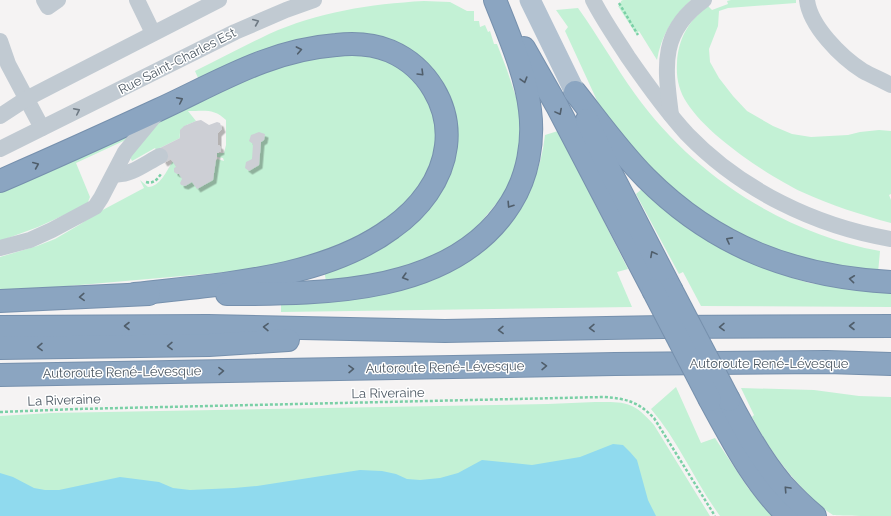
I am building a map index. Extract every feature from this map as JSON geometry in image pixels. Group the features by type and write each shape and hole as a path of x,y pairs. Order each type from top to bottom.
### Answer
{"highway":[{"path":"500,8 662,289 720,400 748,468 772,499 788,516"},
{"path":"0,301 135,294 244,294 349,289 380,284 415,274 444,263 470,248 492,229 516,195 522,180 529,152 531,122 528,94 500,8"},
{"path":"0,181 159,110 244,68 290,52 321,46 365,45 389,51 400,56 421,73 429,82 441,104 446,130 446,148 441,167 434,182 415,208 392,228 357,249 305,268 275,275 135,294"},
{"path":"575,92 624,154 646,178 671,201 713,231 751,251 798,269 845,279 891,282"},
{"path":"575,92 662,289"},
{"name":"Autoroute René-Lévesque","path":"0,327 208,326 445,331 670,327 891,326"},
{"name":"Autoroute René-Lévesque","path":"0,348 209,345 445,331"},
{"path":"827,362 891,373"},
{"name":"Autoroute René-Lévesque","path":"0,375 557,365 827,362 891,364"},
{"path":"720,400 749,436 782,484 815,516"}],"main road":[{"path":"533,7 575,92"}],"street":[{"path":"44,0 48,7 58,0"},
{"path":"137,0 153,33"},
{"path":"0,116 26,99 219,0"},
{"name":"Rue Saint-Charles Est","path":"0,149 234,32 314,0"},
{"path":"593,0 641,75 671,115 692,138 718,162 771,197 820,220 853,231 891,240"},
{"path":"671,115 666,80 666,66 670,45 682,19 704,0"},
{"path":"807,0 809,12 813,20 829,42 862,70 891,85"},
{"path":"0,41 8,64 42,128"},
{"path":"0,248 30,240 92,209 101,198 125,152 159,110"},
{"path":"114,174 122,175 128,173 160,156"}],"path":[{"path":"619,3 638,35"},
{"name":"La Riveraine","path":"0,412 604,397 629,400 641,406 654,418 715,516"}],"green space":[{"path":"691,0 673,20 669,27 661,43 657,60 639,31 636,34 618,6 621,5 621,1"},
{"path":"796,0 796,3 728,8 719,11 718,26 709,49 710,62 719,78 747,111 773,126 792,134 811,137 848,135 879,130 891,131 891,194 889,195 891,200 891,223 824,201 802,192 772,176 739,154 723,141 697,116 687,103 680,89 677,74 678,54 682,38 690,24 701,11 708,6 712,10 728,4 727,1"},
{"path":"424,1 450,2 467,11 474,11 474,21 479,21 480,27 485,25 488,32 490,31 494,44 497,44 518,103 521,129 518,154 511,181 505,193 471,234 434,256 389,272 326,281 324,270 443,181 427,67 291,42 260,52 199,80 195,71 269,34 306,20 345,10 384,4"},
{"path":"578,8 593,29 620,73 658,123 684,150 712,175 775,215 809,230 844,242 880,251 878,273 801,260 754,242 701,212 641,160 600,107 565,31 568,27 556,10"},
{"path":"364,53 392,62 415,80 428,99 436,123 437,137 431,165 415,193 403,207 375,228 340,245 312,256 251,270 0,292 0,257 55,239 97,213 144,188 140,180 148,187 156,184 163,177 173,161 193,159 216,161 217,159 224,161 223,158 217,157 217,153 224,153 226,145 226,120 222,116 213,112 188,111 196,121 182,128 180,138 156,150 155,148 132,161 130,157 159,119 292,60"},
{"path":"137,127 130,138 76,163 90,197 84,206 38,227 0,241 0,189"},
{"path":"558,131 628,269 617,272 632,307 281,312 281,300 463,263 486,247 509,224 533,183 542,152 545,135"},
{"path":"643,188 715,244 742,259 771,271 809,283 891,292 891,307 701,306 683,272 679,274 636,194"},
{"path":"676,387 701,443 715,438 748,488 772,516 720,516 702,489 670,434 651,409"},
{"path":"741,388 814,390 859,396 891,397 891,516 833,515 823,508 799,484 770,448 752,417 754,415"},
{"path":"595,402 628,404 647,417 654,425 710,516 201,516 0,509 0,416 51,413"}],"water":[{"path":"613,444 623,445 637,460 648,500 656,516 0,516 0,473 13,477 34,488 45,490 59,490 120,477 159,482 173,488 190,490 234,488 257,486 360,470 382,471 396,474 407,479 420,480 440,478 458,473 482,460 532,465 580,457"}],"building":[{"path":"201,120 209,125 217,122 220,123 222,129 218,133 218,145 220,146 221,151 217,153 213,180 197,189 192,182 185,186 181,185 180,183 182,179 179,174 174,172 174,168 176,167 171,159 164,163 156,150 180,138 180,130 184,126"},
{"path":"259,132 265,134 264,140 261,142 259,165 249,171 245,168 246,162 252,159 253,144 249,141 251,135"}]}
